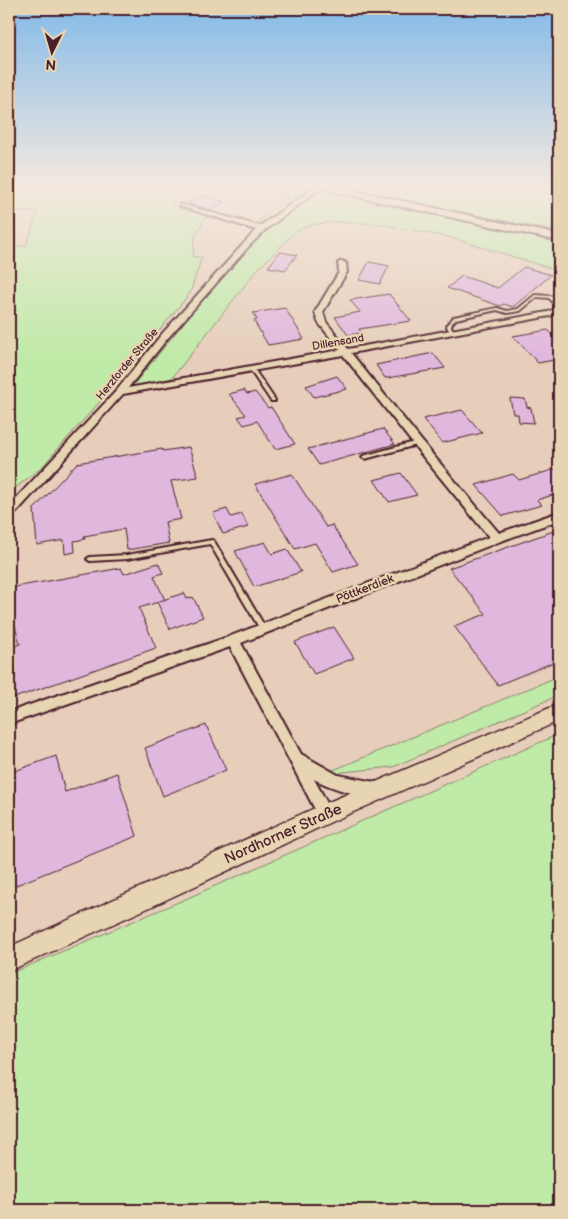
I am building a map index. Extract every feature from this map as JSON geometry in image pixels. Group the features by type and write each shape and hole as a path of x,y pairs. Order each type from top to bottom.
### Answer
{"main road":[{"name":"Nordhorner Straße","path":"9,958 149,896 325,814 559,712"}],"street":[{"name":"Herzforder Straße","path":"9,513 120,392 164,337 248,244"},
{"path":"342,263 343,272 319,312 322,322 345,353 497,538"},
{"name":"Dillensand","path":"120,392 252,370 550,314 559,307"},
{"name":"Pöttkerdiek","path":"9,718 233,641 497,538 559,516"},
{"path":"233,641 325,814"},
{"path":"295,756 315,773 332,782 350,786 386,789"}],"lane":[{"path":"453,332 449,327 450,322 455,318 497,309 508,312 519,310 536,296 550,297 559,307"},
{"path":"252,370 273,400"},
{"path":"365,457 418,443"},
{"path":"90,559 127,557 212,542 263,629"}],"green space":[{"path":"27,244 194,244 193,257 202,257 190,293 112,388 41,468 9,493 9,247 26,246"},
{"path":"247,244 283,244 256,271 172,378 132,387"},
{"path":"471,244 559,244 559,271"},
{"path":"559,676 559,695 393,767 343,772 329,778 331,771"},
{"path":"559,734 559,1210 9,1210 9,974 181,901"}],"building":[{"path":"280,252 297,255 285,270 268,267"},
{"path":"369,262 389,266 380,284 359,280"},
{"path":"524,267 551,275 513,307 504,304 500,306 447,288 462,276 498,288"},
{"path":"389,294 411,321 359,329 362,333 348,335 335,317 360,312 350,300"},
{"path":"285,308 304,339 268,345 254,321 257,320 253,313"},
{"path":"548,330 559,341 559,359 538,363 513,336"},
{"path":"433,353 445,368 385,378 376,365"},
{"path":"337,376 347,389 314,397 306,386"},
{"path":"244,390 247,394 255,392 268,408 271,407 295,444 275,449 257,421 244,425 238,417 246,415 229,394"},
{"path":"510,398 525,399 527,407 531,408 534,423 519,422 518,414 513,414"},
{"path":"462,410 482,433 442,443 423,419"},
{"path":"383,429 395,444 319,465 308,449"},
{"path":"189,447 198,477 171,481 181,519 165,522 169,543 127,550 124,529 84,536 85,539 74,541 75,552 65,554 64,540 37,545 34,509 77,463 162,449 163,451"},
{"path":"559,468 559,493 537,500 542,505 503,516 476,485 513,474 519,480"},
{"path":"401,473 417,495 389,502 374,480"},
{"path":"292,474 326,527 332,525 358,564 333,572 315,543 295,549 255,484"},
{"path":"227,509 231,517 242,514 248,527 223,534 213,513"},
{"path":"559,529 559,660 498,685 454,626 486,614 449,568"},
{"path":"265,542 272,554 287,549 301,572 254,587 235,551"},
{"path":"158,563 163,573 154,576 165,600 139,608 156,648 14,698 9,678 9,648 20,644 9,605 9,588 121,568 124,574"},
{"path":"184,593 187,599 193,597 203,617 170,629 157,602"},
{"path":"334,627 354,658 314,674 295,642"},
{"path":"206,725 226,770 163,796 145,748"},
{"path":"56,756 65,792 117,773 137,836 9,888 9,773"}]}
